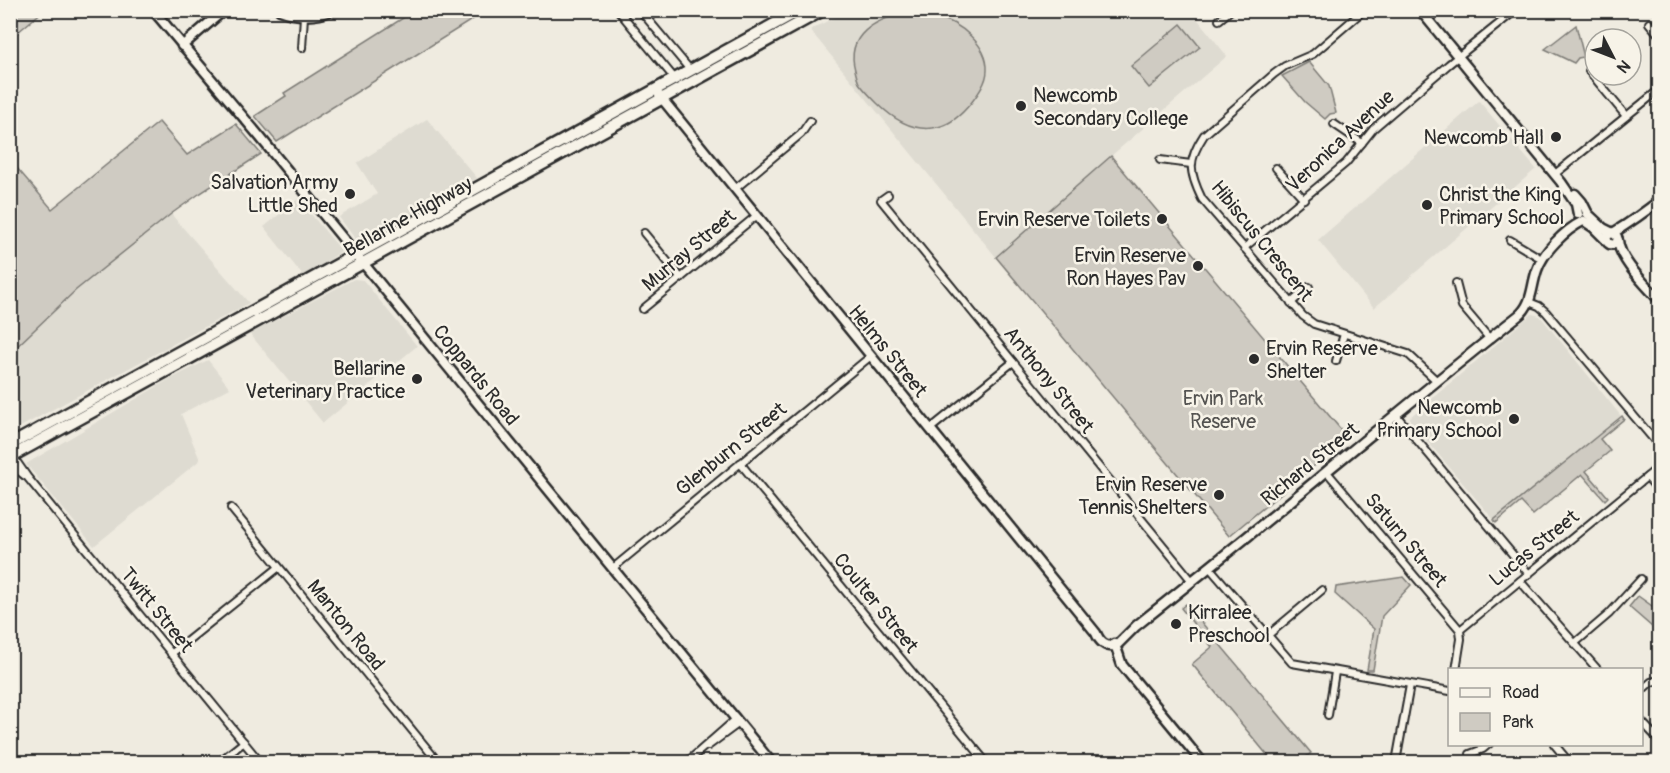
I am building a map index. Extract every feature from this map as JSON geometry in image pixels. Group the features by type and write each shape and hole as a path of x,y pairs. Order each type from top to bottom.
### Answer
{"highway":[{"name":"Bellarine Highway","path":"658,95 675,79 800,10"},
{"name":"Bellarine Highway","path":"11,455 359,259 658,95 823,10"}],"street":[{"name":"Coppards Road","path":"153,10 260,137 771,762"},
{"path":"182,46 224,10"},
{"path":"280,10 304,16 319,15 332,10"},
{"path":"618,10 675,79"},
{"path":"640,10 691,71"},
{"path":"1219,20 1231,10"},
{"path":"1160,160 1191,164 1196,147 1204,135 1274,74 1285,66 1313,54 1364,10"},
{"path":"1420,10 1555,174 1583,216 1593,227 1613,238"},
{"name":"Veronica Avenue","path":"1244,248 1346,163 1374,128 1516,10"},
{"path":"303,48 304,16"},
{"path":"1649,23 1659,36"},
{"path":"1602,87 1626,116"},
{"path":"1555,174 1659,89"},
{"name":"Helms Street","path":"658,95 1096,633 1113,645"},
{"path":"735,189 801,134 810,121"},
{"path":"1334,124 1362,143"},
{"name":"Hibiscus Crescent","path":"1191,164 1194,181 1202,198 1303,316 1314,324 1408,354 1437,381"},
{"path":"1276,168 1304,199"},
{"name":"Anthony Street","path":"888,195 878,201 1192,581"},
{"path":"1613,238 1659,200"},
{"name":"Murray Street","path":"643,309 756,216"},
{"path":"1583,216 1540,257 1526,301 1539,306 1546,312 1659,447"},
{"path":"644,233 681,278"},
{"path":"1613,238 1616,255 1630,267 1659,301"},
{"path":"1510,240 1540,257"},
{"path":"1456,283 1462,306 1489,338"},
{"path":"1291,303 1310,287"},
{"name":"Richard Street","path":"1113,645 1520,314 1526,301"},
{"path":"1336,362 1344,334"},
{"name":"Glenburn Street","path":"613,568 871,356"},
{"path":"930,429 1013,362"},
{"path":"1396,415 1529,574"},
{"name":"Twitt Street","path":"11,455 260,762"},
{"name":"Coulter Street","path":"740,464 986,762"},
{"name":"Lucas Street","path":"1460,630 1659,466"},
{"name":"Saturn Street","path":"1327,472 1460,630"},
{"path":"1647,477 1659,492"},
{"name":"Manton Road","path":"231,508 438,762"},
{"path":"1209,567 1292,663 1448,691"},
{"path":"171,654 278,568"},
{"path":"1575,643 1610,614 1641,579"},
{"path":"1520,580 1597,668"},
{"path":"1267,636 1322,590"},
{"path":"1455,668 1461,639 1460,630"},
{"path":"1113,645 1122,665 1202,762"},
{"path":"1328,715 1335,672"},
{"path":"1643,688 1651,682 1659,680"},
{"path":"1396,762 1410,685"},
{"path":"687,762 715,742 737,721"},
{"path":"1643,724 1659,741"},
{"path":"219,762 244,742"},
{"path":"1470,754 1487,746"},
{"path":"1556,746 1569,762"}],"shaded area":[{"name":"Newcomb Secondary College","path":"847,11 1191,11 1227,56 996,257 810,30"},
{"name":"Christ the King Primary School","path":"1479,101 1536,169 1374,308 1318,240"},
{"path":"427,119 477,178 365,239 356,240 339,217 377,194 357,163"},
{"path":"298,199 342,251 304,277 264,227"},
{"path":"171,214 249,303 11,432 11,352 76,290"},
{"path":"354,279 363,280 417,346 323,423 250,334"},
{"name":"Newcomb Primary School","path":"1532,314 1540,316 1621,416 1494,520 1410,421 1410,417"},
{"path":"208,360 230,388 181,414 200,460 94,546 26,464 168,380"}],"green space":[{"path":"11,10 43,10 43,11 11,38"},
{"path":"414,11 486,11 277,142 255,116 286,96 284,93"},
{"path":"905,13 933,16 954,24 971,36 983,52 987,70 984,83 971,103 952,121 943,126 921,128 897,119 883,109 859,83 853,58 859,38 874,24"},
{"path":"1181,24 1200,47 1149,88 1131,66"},
{"path":"1576,25 1583,57 1578,58 1574,63 1545,49"},
{"path":"1309,62 1329,86 1336,113 1330,114 1325,119 1305,102 1282,76"},
{"path":"159,122 187,155 236,124 261,154 171,214 76,290 11,352 11,161 52,209"},
{"name":"Ervin Park Reserve","path":"1111,156 1348,438 1229,536 996,257"},
{"path":"1622,416 1624,419 1600,439 1610,451 1586,471 1608,497 1605,500 1582,474 1533,515 1521,502 1496,523 1494,520"},
{"path":"1404,577 1411,585 1382,616 1373,670 1367,670 1374,629 1335,594 1336,587"},
{"path":"1638,596 1659,611 1659,633 1629,607"},
{"path":"1186,604 1311,753 1300,762 1273,762 1192,664 1212,647 1181,608"}],"place":[{"name":"Newcomb Secondary College","path":"1021,106"},
{"name":"Newcomb Hall","path":"1556,137"},
{"name":"Salvation Army Little Shed","path":"350,194"},
{"name":"Christ the King Primary School","path":"1427,205"},
{"name":"Ervin Reserve Toilets","path":"1162,219"},
{"name":"Ervin Reserve Ron Hayes Pav","path":"1198,266"},
{"name":"Ervin Reserve Shelter","path":"1254,359"},
{"name":"Bellarine Veterinary Practice","path":"417,379"},
{"name":"Newcomb Primary School","path":"1514,419"},
{"name":"Ervin Reserve Tennis Shelters","path":"1219,495"},
{"name":"Kirralee Preschool","path":"1176,624"}]}
